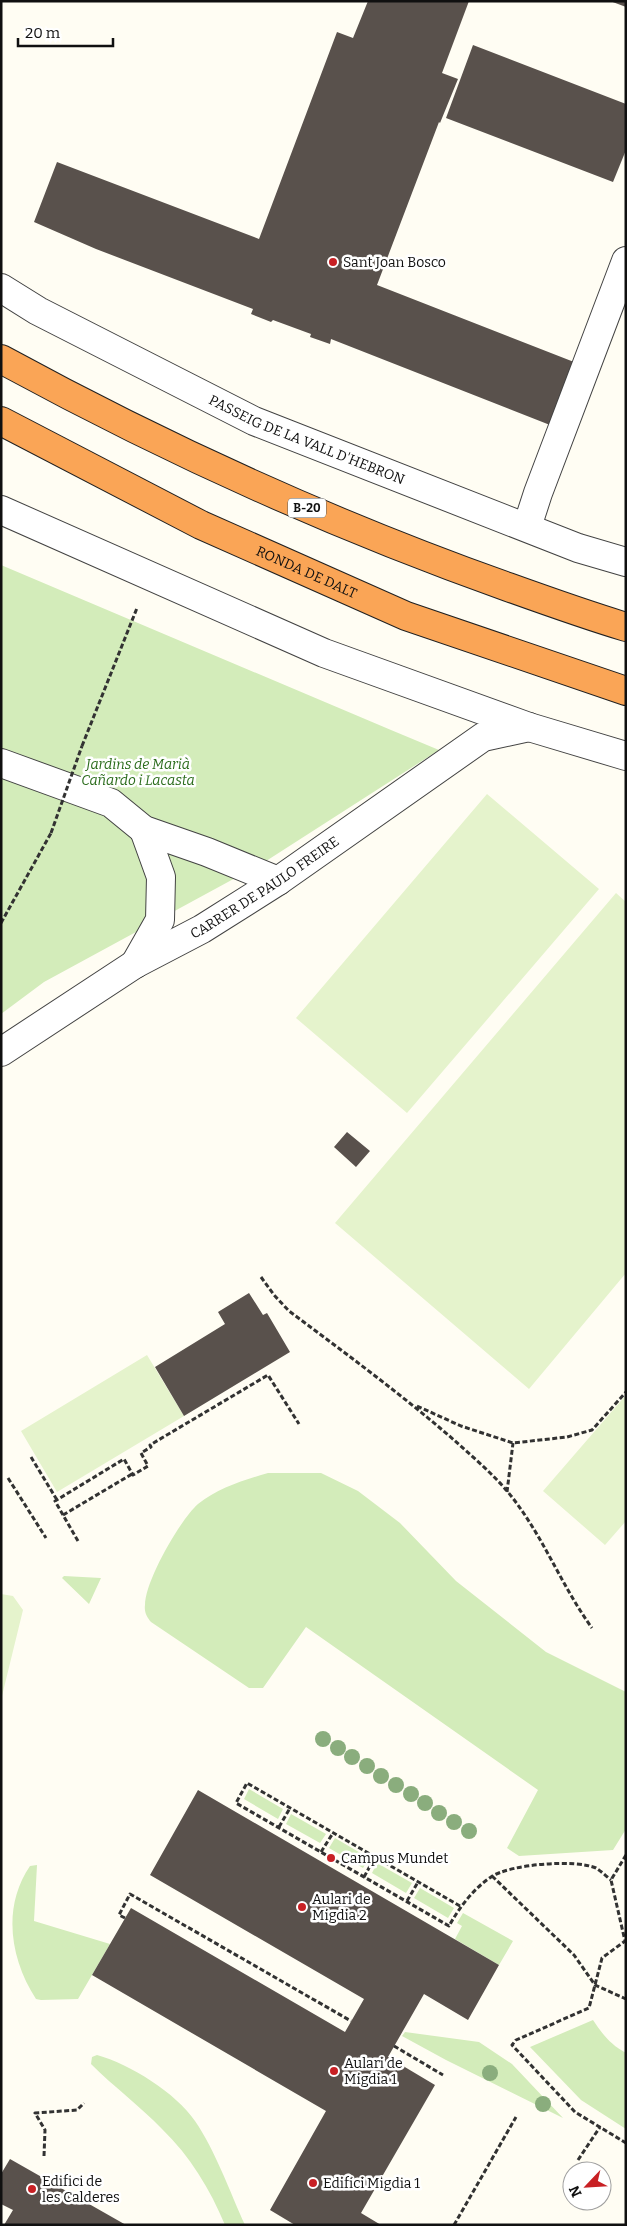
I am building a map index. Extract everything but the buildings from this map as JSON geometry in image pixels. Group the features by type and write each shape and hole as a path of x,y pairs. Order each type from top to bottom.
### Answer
{"highway":[{"name":"B-20","path":"1,359 82,403 227,474 413,553 626,627"},
{"name":"RONDA DE DALT","path":"1,421 201,525 406,616 626,691"}],"street":[{"path":"527,528 538,493 626,261"},
{"name":"PASSEIG DE LA VALL D'HEBRON","path":"1,288 38,310 254,421 578,548 626,562"},
{"path":"1,510 324,653 529,726 626,756"},
{"name":"CARRER DE PAULO FREIRE","path":"1,1052 135,964 202,929 278,881 483,737 529,726"},
{"path":"1,763 110,803 144,830 207,852 278,881"},
{"path":"135,964 160,920 161,877 144,830"}],"path":[{"path":"1,923 51,833 82,746 138,608"},
{"path":"262,1277 274,1295 289,1311 413,1404 491,1473 536,1530 569,1592 592,1628"},
{"path":"63,1515 148,1466 141,1454 151,1447 150,1445 268,1375 299,1424"},
{"path":"413,1404 461,1426 513,1442 567,1437 592,1430 626,1392"},
{"path":"507,1492 513,1442"},
{"path":"32,1457 78,1541"},
{"path":"57,1500 124,1459 132,1474"},
{"path":"8,1478 46,1538"},
{"path":"460,1906 247,1783 236,1803 449,1926 460,1906 492,1876 525,1864 582,1865 596,1868 611,1880 625,1941 602,1958 589,2008 516,2040 512,2045 575,2112 626,2143"},
{"path":"279,1827 290,1808"},
{"path":"322,1852 333,1833"},
{"path":"611,1880 626,1855"},
{"path":"364,1877 375,1857"},
{"path":"492,1876 574,1956 595,1985 626,1999"},
{"path":"407,1901 418,1882"},
{"path":"125,1918 119,1915 130,1894 351,2021"},
{"path":"394,2046 443,2075"},
{"path":"44,2156 45,2130 35,2112 77,2110 84,2103"},
{"path":"454,2225 516,2117"},
{"path":"578,2160 600,2127"}],"green space":[{"name":"Jardins de Marià Cañardo i Lacasta","path":"1,565 439,750 263,863 44,982 1,1014"},
{"path":"487,794 599,889 407,1113 296,1018"},
{"path":"616,893 626,902 626,1273 529,1389 335,1223"},
{"path":"147,1355 184,1416 57,1492 21,1431"},
{"path":"626,1395 626,1521 605,1545 543,1491"},
{"path":"268,1473 321,1473 358,1491 400,1523 456,1581 546,1652 626,1692 626,1829 613,1850 519,1856 507,1848 538,1790 306,1627 263,1688 249,1688 151,1622 145,1608 151,1581 182,1523 198,1504 206,1498 223,1489"},
{"path":"64,1576 101,1578 89,1604 62,1578"},
{"path":"1,1594 13,1596 23,1610 1,1700"},
{"path":"249,1789 283,1809 278,1819 244,1799"},
{"path":"291,1814 326,1834 320,1843 286,1824"},
{"path":"335,1838 369,1858 363,1868 329,1848"},
{"path":"377,1863 412,1883 406,1893 372,1873"},
{"path":"37,1865 34,1921 110,1944 78,1999 36,1999 20,1967 13,1933 15,1898 30,1866"},
{"path":"420,1888 454,1908 448,1918 414,1898"},
{"path":"463,1913 513,1941 499,1965 455,1939 462,1926 457,1923"},
{"path":"593,2020 607,2039 626,2053 626,2129 581,2100 530,2047"},
{"path":"405,2032 479,2042 512,2064 563,2118 402,2036"},
{"path":"97,2055 138,2072 164,2090 187,2110 209,2145 245,2225 225,2225 206,2186 182,2150 154,2121 91,2064 92,2057"}],"place":[{"name":"Sant Joan Bosco","path":"333,262"},
{"name":"Campus Mundet","path":"331,1858"},
{"name":"Aulari de Migdia 2","path":"302,1907"},
{"name":"Aulari de Migdia 1","path":"334,2071"},
{"name":"Edifici Migdia 1","path":"313,2183"},
{"name":"Edifici de les Calderes","path":"32,2189"}]}
